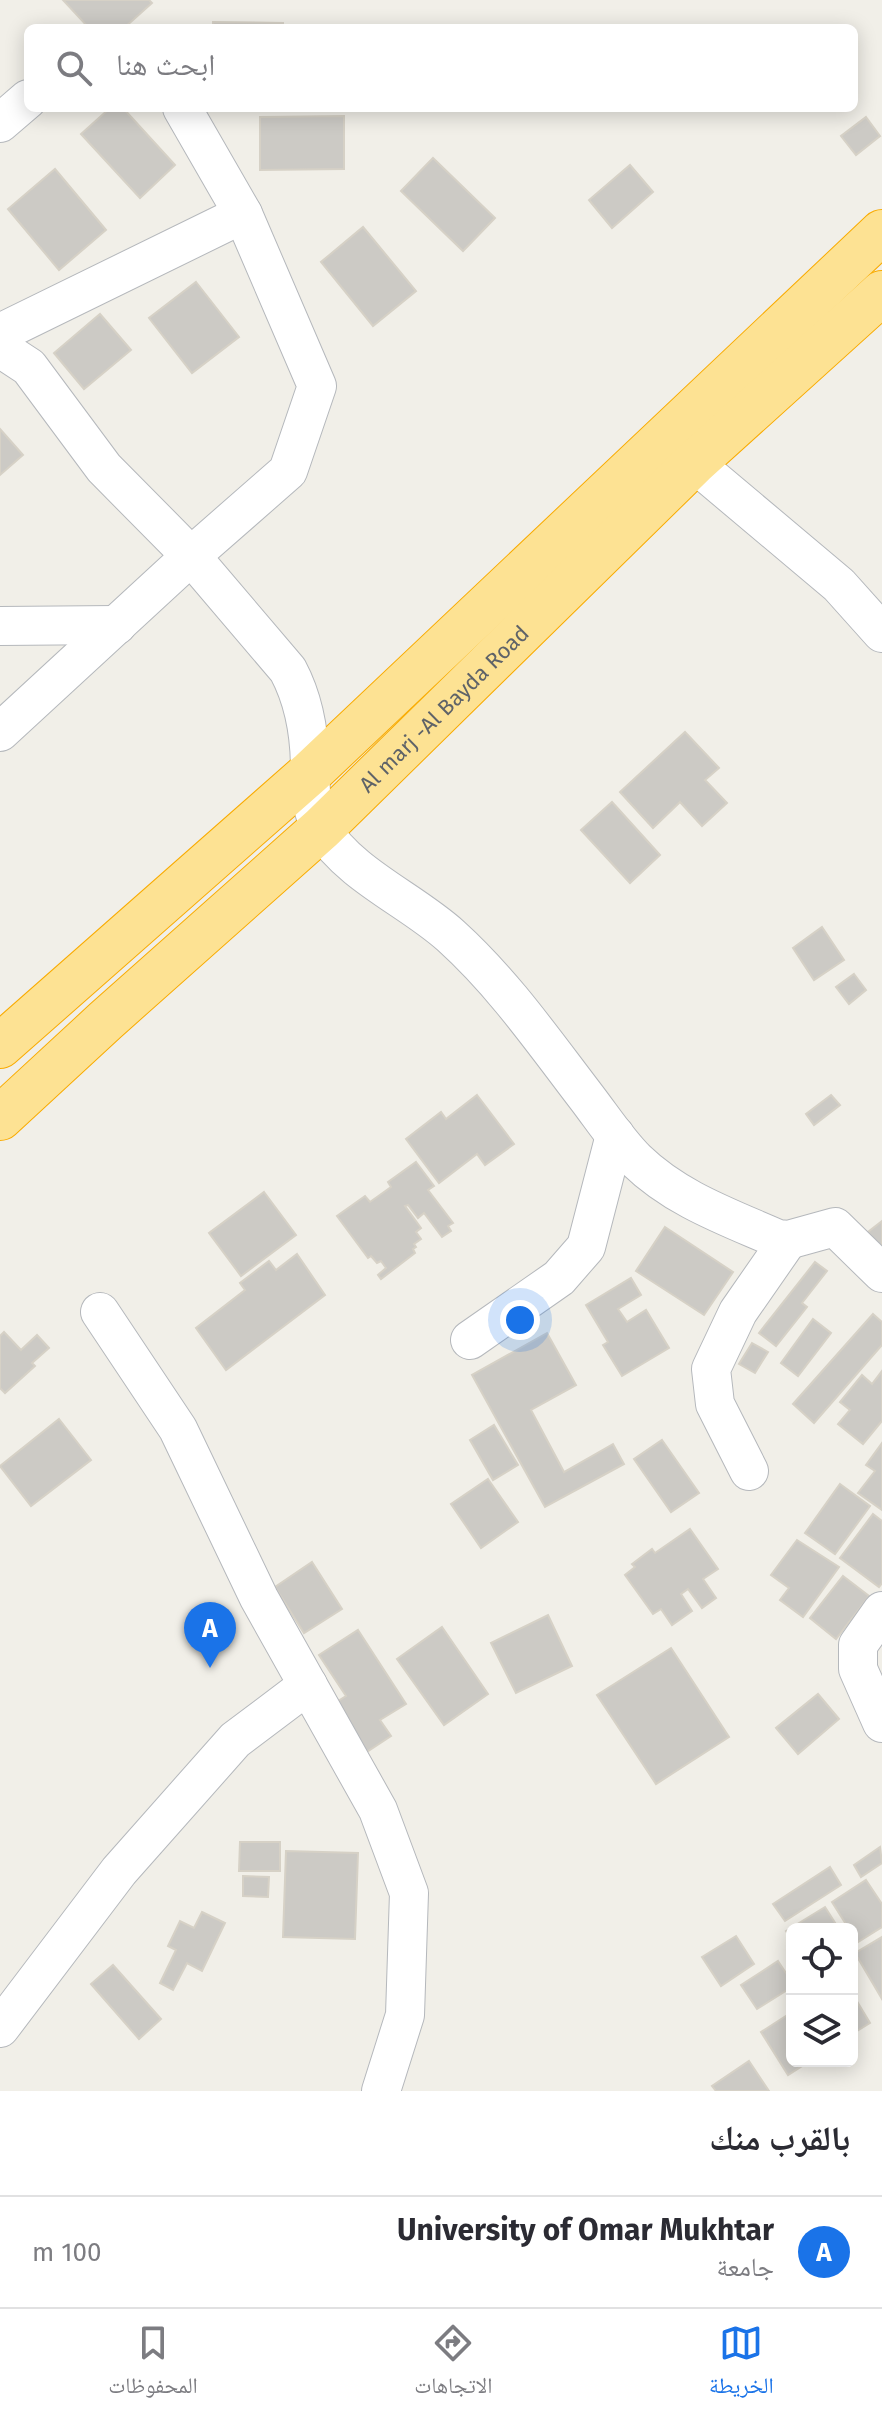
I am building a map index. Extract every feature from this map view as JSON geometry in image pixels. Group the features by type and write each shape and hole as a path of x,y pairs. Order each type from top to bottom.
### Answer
{"highway":[{"name":"Al marj -Al Bayda Road","path":"0,1046 311,772 882,232"},
{"name":"Al marj -Al Bayda Road","path":"0,1118 322,828 694,463 882,293"}],"street":[{"path":"0,123 24,102"},
{"path":"0,732 288,471 317,386 243,214 184,112"},
{"path":"0,333 243,214"},
{"path":"0,348 29,367 104,468 191,556 288,670 304,713 311,772 308,785 313,811 322,828 348,860 449,934 496,980 615,1135 636,1160 662,1181 695,1203 778,1239 788,1240 835,1227 882,1273"},
{"path":"694,463 839,585 882,633"},
{"path":"0,626 117,625"},
{"path":"470,1340 559,1278 586,1247 615,1135"},
{"path":"749,1471 715,1404 711,1369 738,1312 788,1240"},
{"path":"100,1312 178,1429 259,1598 378,1810 409,1893 405,2015 381,2091"},
{"path":"882,1611 858,1645 858,1669 882,1723"},
{"path":"0,2028 119,1871 235,1740 308,1685"}],"building":[{"path":"63,0 149,0 152,3 128,24 85,24"},
{"path":"213,22 283,23 283,24"},
{"path":"106,112 127,112 175,165 140,198 81,134"},
{"path":"344,116 344,169 260,170 260,117"},
{"path":"866,117 880,136 856,155 841,136"},
{"path":"433,158 495,218 463,251 401,191"},
{"path":"630,165 653,192 612,228 589,200"},
{"path":"55,169 106,230 59,270 8,209"},
{"path":"363,227 416,291 373,326 321,262"},
{"path":"196,282 239,337 192,373 149,318"},
{"path":"100,314 131,350 84,389 54,353"},
{"path":"0,429 23,455 0,475"},
{"path":"685,732 719,768 705,780 727,803 702,826 680,802 653,828 620,792"},
{"path":"612,802 660,855 630,883 581,830"},
{"path":"822,927 844,960 814,980 793,948"},
{"path":"854,974 866,990 849,1004 836,987"},
{"path":"477,1095 514,1144 485,1165 477,1154 439,1183 406,1139 441,1112 446,1119"},
{"path":"831,1095 840,1105 814,1125 806,1114"},
{"path":"416,1162 434,1186 428,1190 453,1223 448,1226 451,1231 442,1237 424,1213 418,1218 408,1205 405,1206 421,1228 416,1232 421,1239 414,1244 415,1253 381,1279 378,1275 386,1268 381,1261 377,1263 371,1256 368,1258 337,1216 365,1196 370,1202 391,1187 388,1182"},
{"path":"264,1192 296,1235 241,1276 209,1233"},
{"path":"882,1221 882,1250 868,1232"},
{"path":"665,1227 733,1272 704,1315 636,1271"},
{"path":"297,1254 325,1295 226,1370 196,1328 245,1290 240,1283 269,1261 276,1270"},
{"path":"815,1262 827,1271 802,1303 807,1307 776,1346 759,1333"},
{"path":"631,1278 641,1295 618,1309 627,1322 646,1310 669,1348 622,1376 603,1345 608,1342 586,1305"},
{"path":"873,1314 882,1322 882,1345 814,1423 793,1404"},
{"path":"813,1319 831,1333 798,1376 781,1363"},
{"path":"4,1332 21,1350 37,1335 49,1348 32,1363 35,1366 5,1393 0,1388 0,1336"},
{"path":"547,1333 576,1385 531,1410 564,1472 613,1444 624,1464 545,1507 472,1375"},
{"path":"752,1343 768,1352 755,1373 739,1364"},
{"path":"882,1371 882,1421 863,1444 838,1424 850,1410 840,1402 862,1375 872,1384"},
{"path":"59,1419 91,1460 31,1506 0,1466"},
{"path":"494,1425 518,1465 493,1480 470,1440"},
{"path":"662,1440 699,1493 671,1512 634,1459"},
{"path":"882,1443 882,1510 858,1493 875,1471 866,1465"},
{"path":"488,1479 518,1522 481,1548 451,1504"},
{"path":"840,1484 870,1506 835,1554 805,1533"},
{"path":"873,1514 882,1521 882,1583 879,1587 840,1558"},
{"path":"690,1529 718,1569 703,1579 716,1598 702,1608 688,1589 681,1594 692,1611 672,1625 661,1609 653,1614 625,1575 635,1567 632,1564 652,1549 655,1553"},
{"path":"797,1540 839,1567 803,1617 780,1600 789,1588 771,1575"},
{"path":"312,1562 342,1609 304,1633 275,1587"},
{"path":"843,1576 869,1596 836,1639 810,1618"},
{"path":"548,1615 572,1666 516,1693 491,1643"},
{"path":"442,1627 488,1694 444,1725 397,1659"},
{"path":"358,1630 406,1704 380,1720 391,1736 359,1757 327,1708 346,1696 319,1655"},
{"path":"671,1648 729,1737 656,1784 597,1695"},
{"path":"818,1694 839,1719 798,1754 776,1728"},
{"path":"240,1842 280,1842 280,1871 239,1871"},
{"path":"880,1847 882,1863 861,1877 854,1865"},
{"path":"286,1851 358,1853 355,1939 283,1937"},
{"path":"830,1867 841,1885 785,1921 773,1904"},
{"path":"243,1876 269,1877 268,1897 243,1896"},
{"path":"866,1880 882,1904 882,1927 858,1942 858,1923 845,1923 832,1902"},
{"path":"825,1907 835,1923 799,1923"},
{"path":"202,1912 225,1923 202,1971 187,1963 173,1990 160,1983 176,1950 168,1946 180,1921 194,1928"},
{"path":"736,1936 754,1964 721,1986 702,1957"},
{"path":"882,1937 882,1999 858,1958 858,1951"},
{"path":"778,1961 786,1973 786,1991 757,2009 741,1985"},
{"path":"113,1965 161,2019 139,2039 91,1984"},
{"path":"858,2003 870,2023 858,2030"},
{"path":"786,2016 786,2067 801,2067 788,2075 761,2032"},
{"path":"749,2061 769,2091 716,2091 712,2086"}],"place":[{"name":"University of Omar Mukhtar","path":"210,1668"}]}
